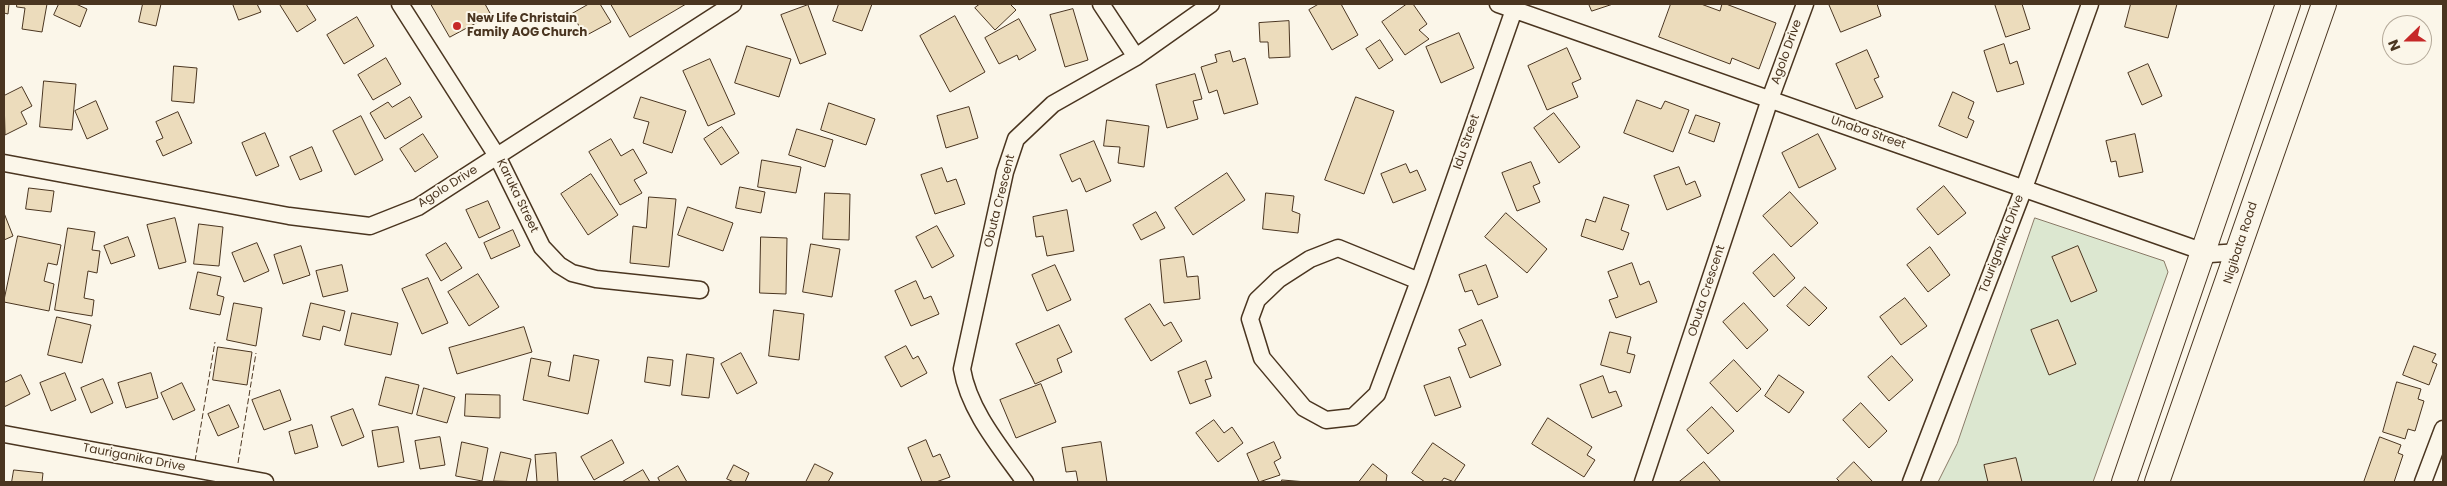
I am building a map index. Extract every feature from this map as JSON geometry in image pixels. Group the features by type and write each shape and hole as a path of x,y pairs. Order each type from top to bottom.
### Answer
{"street":[{"name":"Karuka Street","path":"400,4 497,156 542,247 559,265 572,273 596,280 700,290"},
{"name":"Agolo Drive","path":"4,164 289,216 370,226 418,207 733,4"},
{"path":"1101,4 1136,57"},
{"name":"Obuta Crescent","path":"1025,482 965,388 962,369 1004,172 1016,139 1053,104 1136,57 1211,4"},
{"name":"Unaba Street","path":"1498,4 1514,6 1770,99 2202,251 2219,255 2239,252"},
{"name":"Agolo Drive","path":"1770,99 1804,4"},
{"name":"Tauriganika Drive","path":"1911,482 2024,188 2090,4"},
{"path":"2124,482 2288,4"},
{"name":"Nigibata Road","path":"2157,482 2239,252 2324,4"},
{"name":"Idu Street","path":"1419,281 1514,6"},
{"name":"Obuta Crescent","path":"1643,482 1770,99"},
{"path":"1338,248 1419,281 1377,394 1353,417 1326,420 1304,408 1262,358 1250,319 1257,300 1279,279 1310,259 1338,248"},
{"path":"2423,482 2443,429"},
{"name":"Tauriganika Drive","path":"4,434 264,482"}],"green space":[{"path":"2035,218 2164,261 2168,272 2093,482 1938,482 1957,444"}],"building":[{"path":"4,4 9,4 8,14 4,13"},
{"path":"17,4 47,4 42,32 22,29 25,8 17,7"},
{"path":"59,4 76,4 87,9 80,27 54,15"},
{"path":"143,4 161,4 156,26 139,22"},
{"path":"233,4 257,4 261,12 239,20"},
{"path":"306,4 316,20 297,32 280,5"},
{"name":"New Life Christain Family AOG Church","path":"431,4 485,4 491,15 450,37"},
{"path":"589,4 600,4 611,22 585,36 572,14"},
{"path":"611,4 686,4 630,37"},
{"path":"839,4 872,4 862,31 833,21"},
{"path":"980,4 1010,4 1016,10 995,30 975,8"},
{"path":"1319,4 1341,4 1358,35 1332,50 1309,10"},
{"path":"1407,4 1413,4 1427,24 1419,30 1429,39 1405,55 1382,22"},
{"path":"1589,4 1613,4 1592,11"},
{"path":"1671,4 1701,4 1720,11 1722,4 1726,4 1776,23 1759,69 1732,58 1730,64 1659,37"},
{"path":"1829,4 1877,4 1881,16 1841,32"},
{"path":"1995,4 2022,4 2030,29 2006,37"},
{"path":"2131,4 2177,4 2168,38 2125,27"},
{"path":"808,5 826,54 800,64 781,15"},
{"path":"1073,9 1088,60 1065,67 1050,15"},
{"path":"955,16 985,72 950,92 920,36"},
{"path":"357,17 374,46 344,64 327,35"},
{"path":"1019,19 1036,50 1019,60 1017,55 999,64 985,38"},
{"path":"1289,21 1290,57 1269,58 1268,42 1260,42 1259,23"},
{"path":"1459,33 1474,68 1441,83 1426,47"},
{"path":"1380,40 1393,60 1379,69 1366,49"},
{"path":"2004,44 2010,64 2017,61 2024,84 1997,92 1984,51"},
{"path":"747,46 791,59 779,97 735,83"},
{"path":"1567,48 1581,79 1572,83 1578,97 1547,110 1528,66"},
{"path":"1867,50 1879,77 1874,79 1883,97 1856,109 1836,64"},
{"path":"1230,51 1233,62 1245,58 1258,104 1224,114 1217,90 1209,93 1201,67 1217,62 1215,55"},
{"path":"386,58 401,84 373,100 358,75"},
{"path":"710,59 735,114 708,126 683,71"},
{"path":"2148,64 2162,96 2142,105 2128,73"},
{"path":"174,66 197,68 194,103 172,101"},
{"path":"1195,74 1202,99 1193,101 1198,119 1167,128 1156,85"},
{"path":"44,81 76,84 72,130 40,127"},
{"path":"22,87 32,106 21,112 27,124 5,135 4,96"},
{"path":"1953,92 1974,102 1968,118 1974,121 1967,138 1939,126"},
{"path":"410,97 422,117 385,139 370,113 388,102 392,107"},
{"path":"641,97 686,111 672,153 643,143 649,122 634,118"},
{"path":"1356,97 1394,111 1364,194 1325,180"},
{"path":"1637,100 1661,109 1665,101 1689,110 1673,152 1624,133"},
{"path":"96,101 108,129 87,139 75,111"},
{"path":"829,103 875,119 866,145 821,130"},
{"path":"969,107 978,138 946,148 937,116"},
{"path":"178,112 192,143 163,156 156,141 163,138 156,122"},
{"path":"1554,113 1580,147 1559,163 1534,128"},
{"path":"1696,115 1720,123 1714,142 1689,133"},
{"path":"361,116 383,160 355,175 333,131"},
{"path":"1107,120 1149,126 1144,167 1118,163 1120,147 1104,146"},
{"path":"722,127 739,153 721,165 704,139"},
{"path":"797,129 833,140 825,167 789,155"},
{"path":"265,133 279,166 256,176 242,143"},
{"path":"423,134 438,157 415,172 400,149"},
{"path":"1818,134 1836,169 1799,188 1782,153"},
{"path":"2135,134 2143,172 2119,177 2116,161 2111,162 2106,141"},
{"path":"611,139 621,156 633,149 647,173 634,180 642,193 620,205 589,152"},
{"path":"1094,141 1111,181 1086,192 1080,178 1072,182 1060,155"},
{"path":"312,147 322,171 300,180 290,157"},
{"path":"762,160 801,167 796,193 758,187"},
{"path":"1531,162 1540,183 1533,186 1540,202 1517,211 1502,173"},
{"path":"1406,164 1410,173 1417,170 1426,190 1393,203 1381,174"},
{"path":"1679,167 1686,185 1695,181 1701,196 1667,210 1654,176"},
{"path":"942,168 947,182 956,179 965,204 935,214 921,175"},
{"path":"1227,173 1245,200 1193,235 1175,208"},
{"path":"591,174 618,215 588,235 561,194"},
{"path":"1944,186 1966,213 1938,235 1917,209"},
{"path":"740,187 765,192 761,213 736,208"},
{"path":"29,188 54,191 51,212 26,209"},
{"path":"1790,192 1818,223 1791,247 1763,216"},
{"path":"825,193 850,194 849,240 823,239"},
{"path":"1266,193 1294,196 1292,211 1300,214 1298,233 1263,229"},
{"path":"649,197 676,199 669,267 630,263 633,226 646,228"},
{"path":"1604,197 1629,205 1621,230 1629,233 1623,250 1581,236 1586,219 1595,222"},
{"path":"488,201 500,228 479,238 466,210"},
{"path":"688,207 733,223 723,251 678,235"},
{"path":"1067,210 1074,251 1047,256 1043,236 1036,237 1033,217"},
{"path":"1156,212 1165,228 1141,240 1133,225"},
{"path":"4,213 13,236 4,240"},
{"path":"1506,213 1547,249 1527,273 1485,237"},
{"path":"175,218 186,262 159,269 147,225"},
{"path":"199,224 223,227 219,266 194,264"},
{"path":"937,226 954,256 932,268 916,237"},
{"path":"68,228 95,232 92,250 100,251 97,273 88,271 84,298 94,300 92,316 55,310"},
{"path":"513,230 520,246 491,259 484,243"},
{"path":"18,236 61,245 57,265 48,263 44,281 54,284 49,311 4,302"},
{"path":"128,237 135,256 111,264 104,246"},
{"path":"761,237 787,238 786,294 760,293"},
{"path":"257,243 269,271 244,282 232,253"},
{"path":"446,243 462,268 441,281 426,255"},
{"path":"811,244 840,249 832,297 803,292"},
{"path":"301,246 310,275 283,284 274,255"},
{"path":"2078,246 2097,291 2071,302 2052,257"},
{"path":"1930,247 1950,275 1928,292 1907,265"},
{"path":"1774,254 1795,278 1774,297 1753,273"},
{"path":"1184,257 1187,277 1198,276 1200,299 1164,303 1160,260"},
{"path":"1632,263 1640,285 1649,281 1657,302 1616,318 1609,300 1618,297 1608,272"},
{"path":"342,265 348,291 323,297 316,271"},
{"path":"1055,265 1071,300 1047,311 1032,275"},
{"path":"1486,265 1498,297 1478,305 1472,290 1465,292 1459,275"},
{"path":"198,272 221,277 217,295 224,297 220,315 190,309"},
{"path":"478,274 499,307 469,326 448,292"},
{"path":"428,278 448,323 422,334 402,289"},
{"path":"916,281 924,299 931,296 939,314 911,326 895,291"},
{"path":"1805,287 1827,308 1809,326 1787,306"},
{"path":"1905,298 1927,326 1901,345 1880,317"},
{"path":"234,303 262,308 256,346 227,340"},
{"path":"311,303 345,311 340,331 323,326 320,340 303,336"},
{"path":"1744,303 1768,330 1747,349 1723,322"},
{"path":"1150,304 1164,326 1171,322 1182,341 1151,361 1125,319"},
{"path":"774,310 804,314 799,360 769,356"},
{"path":"352,313 398,323 391,355 345,345"},
{"path":"57,317 91,325 82,363 48,355"},
{"path":"1482,320 1501,365 1470,378 1458,348 1466,345 1459,330"},
{"path":"2058,320 2076,364 2049,375 2031,330"},
{"path":"1059,325 1072,352 1057,359 1062,372 1035,384 1016,344"},
{"path":"524,327 532,352 457,374 449,348"},
{"path":"1610,332 1631,337 1627,353 1635,355 1630,373 1601,365"},
{"path":"906,346 913,359 918,356 927,373 901,387 885,357"},
{"path":"2414,346 2436,354 2432,362 2437,364 2429,385 2403,375"},
{"path":"218,347 252,352 247,385 213,380"},
{"path":"741,353 757,383 737,394 721,364"},
{"path":"687,354 714,358 709,398 682,395"},
{"path":"574,355 599,360 588,414 523,400 531,358 551,362 548,376 569,381"},
{"path":"1892,356 1913,380 1889,401 1868,377"},
{"path":"648,357 673,360 670,386 645,382"},
{"path":"1734,360 1761,389 1737,412 1710,383"},
{"path":"1206,361 1212,378 1205,380 1211,396 1190,404 1178,372"},
{"path":"65,373 76,400 51,411 40,383"},
{"path":"151,373 158,398 126,408 118,383"},
{"path":"21,375 30,394 4,407 4,383"},
{"path":"1779,375 1804,392 1789,413 1765,396"},
{"path":"1603,376 1609,393 1616,391 1622,406 1592,418 1580,385"},
{"path":"386,377 419,385 412,414 379,405"},
{"path":"1450,377 1461,407 1435,416 1424,386"},
{"path":"103,379 113,403 91,413 81,388"},
{"path":"2397,382 2421,389 2418,399 2424,401 2415,431 2408,429 2405,439 2383,432"},
{"path":"182,383 195,410 173,420 161,393"},
{"path":"1041,384 1056,422 1016,438 1000,400"},
{"path":"424,388 455,397 447,423 417,415"},
{"path":"280,390 291,420 264,430 252,400"},
{"path":"466,394 500,395 500,418 465,416"},
{"path":"1861,403 1887,431 1869,448 1843,420"},
{"path":"229,405 239,427 218,436 208,414"},
{"path":"1712,407 1734,431 1708,454 1687,430"},
{"path":"353,409 364,437 342,446 331,417"},
{"path":"1548,418 1592,447 1587,455 1595,460 1584,477 1532,444"},
{"path":"1214,420 1224,433 1232,427 1243,443 1218,462 1196,433"},
{"path":"312,425 318,447 295,454 289,432"},
{"path":"398,427 404,462 378,467 372,431"},
{"path":"440,437 445,465 420,469 415,441"},
{"path":"2380,437 2401,445 2398,453 2403,455 2394,482 2364,482"},
{"path":"612,440 624,463 594,480 581,457"},
{"path":"926,440 933,457 940,454 950,477 936,482 922,482 908,448"},
{"path":"462,442 488,448 482,481 456,476"},
{"path":"1101,442 1107,482 1078,482 1076,471 1066,472 1062,448"},
{"path":"1274,442 1281,458 1274,462 1280,475 1259,482 1247,454"},
{"path":"1433,443 1465,465 1454,482 1444,478 1441,482 1425,482 1412,473"},
{"path":"501,452 531,459 526,482 494,481"},
{"path":"556,453 558,482 537,482 535,455"},
{"path":"2016,458 2022,482 1988,482 1984,465"},
{"path":"1704,462 1721,482 1679,482"},
{"path":"1854,462 1873,482 1840,482 1837,479"},
{"path":"815,464 833,473 828,482 806,482"},
{"path":"1373,464 1387,475 1386,482 1359,482"},
{"path":"734,465 749,473 745,482 734,482 727,479"},
{"path":"678,466 687,482 660,482 658,478"},
{"path":"14,470 43,473 42,482 12,482"},
{"path":"643,470 650,482 622,482"},
{"path":"1282,480 1307,482 1282,482"}],"fence":[{"path":"195,461 215,342"},
{"path":"238,463 256,353"}],"place":[{"name":"New Life Christain Family AOG Church","path":"457,26"}]}
